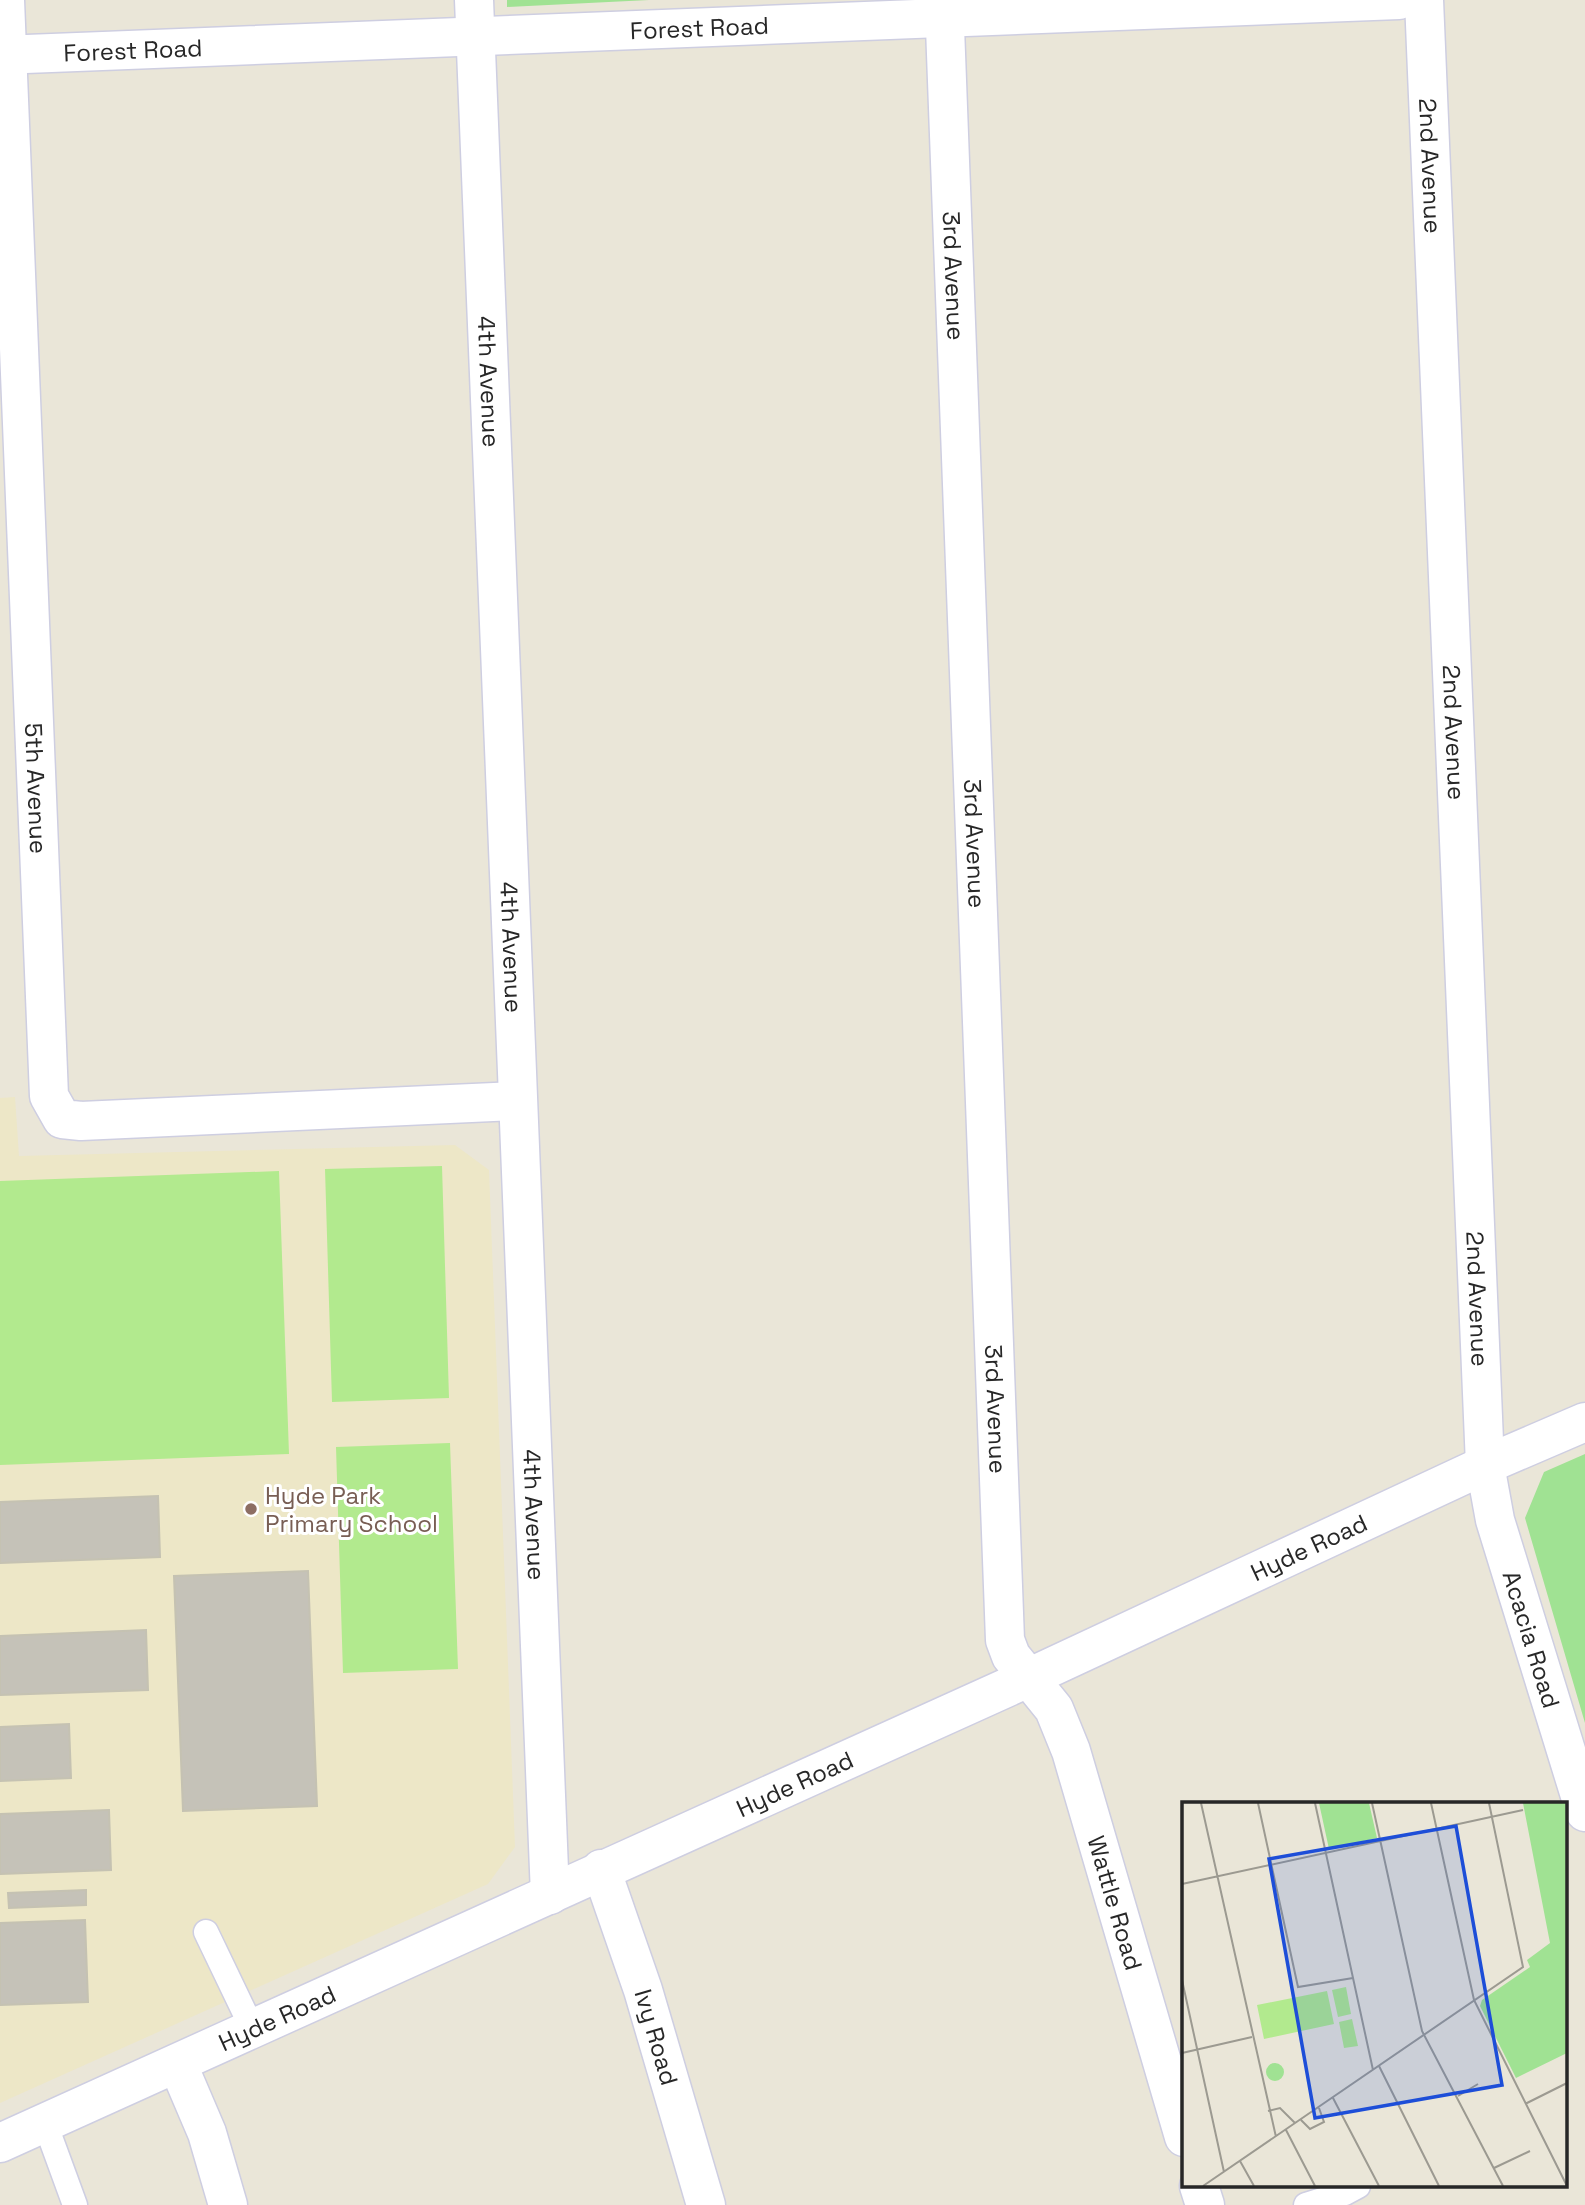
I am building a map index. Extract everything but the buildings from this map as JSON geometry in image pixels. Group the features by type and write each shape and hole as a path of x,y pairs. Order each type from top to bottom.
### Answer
{"street":[{"name":"5th Avenue","path":"5,0 4,55 49,1096 54,1109 62,1119 81,1121 517,1101"},
{"name":"Forest Road","path":"4,55 475,18 1399,0"},
{"name":"2nd Avenue","path":"1423,0 1485,1465"},
{"name":"3rd Avenue","path":"945,9 1002,1595 1005,1640 1011,1656 1028,1678"},
{"name":"4th Avenue","path":"475,18 550,1895"},
{"name":"Hyde Road","path":"0,2143 1028,1678 1485,1465 1585,1422"},
{"name":"Acacia Road","path":"1485,1465 1495,1520 1585,1812"},
{"name":"Wattle Road","path":"1028,1678 1054,1709 1071,1751 1182,2130"},
{"name":"Ivy Road","path":"601,1869 643,1990 706,2205"},
{"path":"178,2064 207,2133 228,2205"},
{"path":"1200,2188 1205,2205"}],"lane":[{"path":"206,1931 253,2030"},
{"path":"45,2123 75,2205"},
{"path":"1306,2205 1354,2188"}],"shaded area":[{"name":"Hyde Park Primary School","path":"15,1097 19,1156 455,1145 489,1170 515,1847 488,1884 0,2103 0,1098"}],"green space":[{"path":"507,0 649,0 507,7"},
{"path":"442,1166 449,1398 332,1402 325,1169"},
{"path":"279,1171 289,1454 0,1465 0,1181"},
{"path":"450,1443 458,1669 343,1673 336,1447"},
{"path":"1585,1454 1585,1723 1525,1518 1544,1472"}],"place":[{"name":"Hyde Park Primary School","path":"251,1509"}]}
